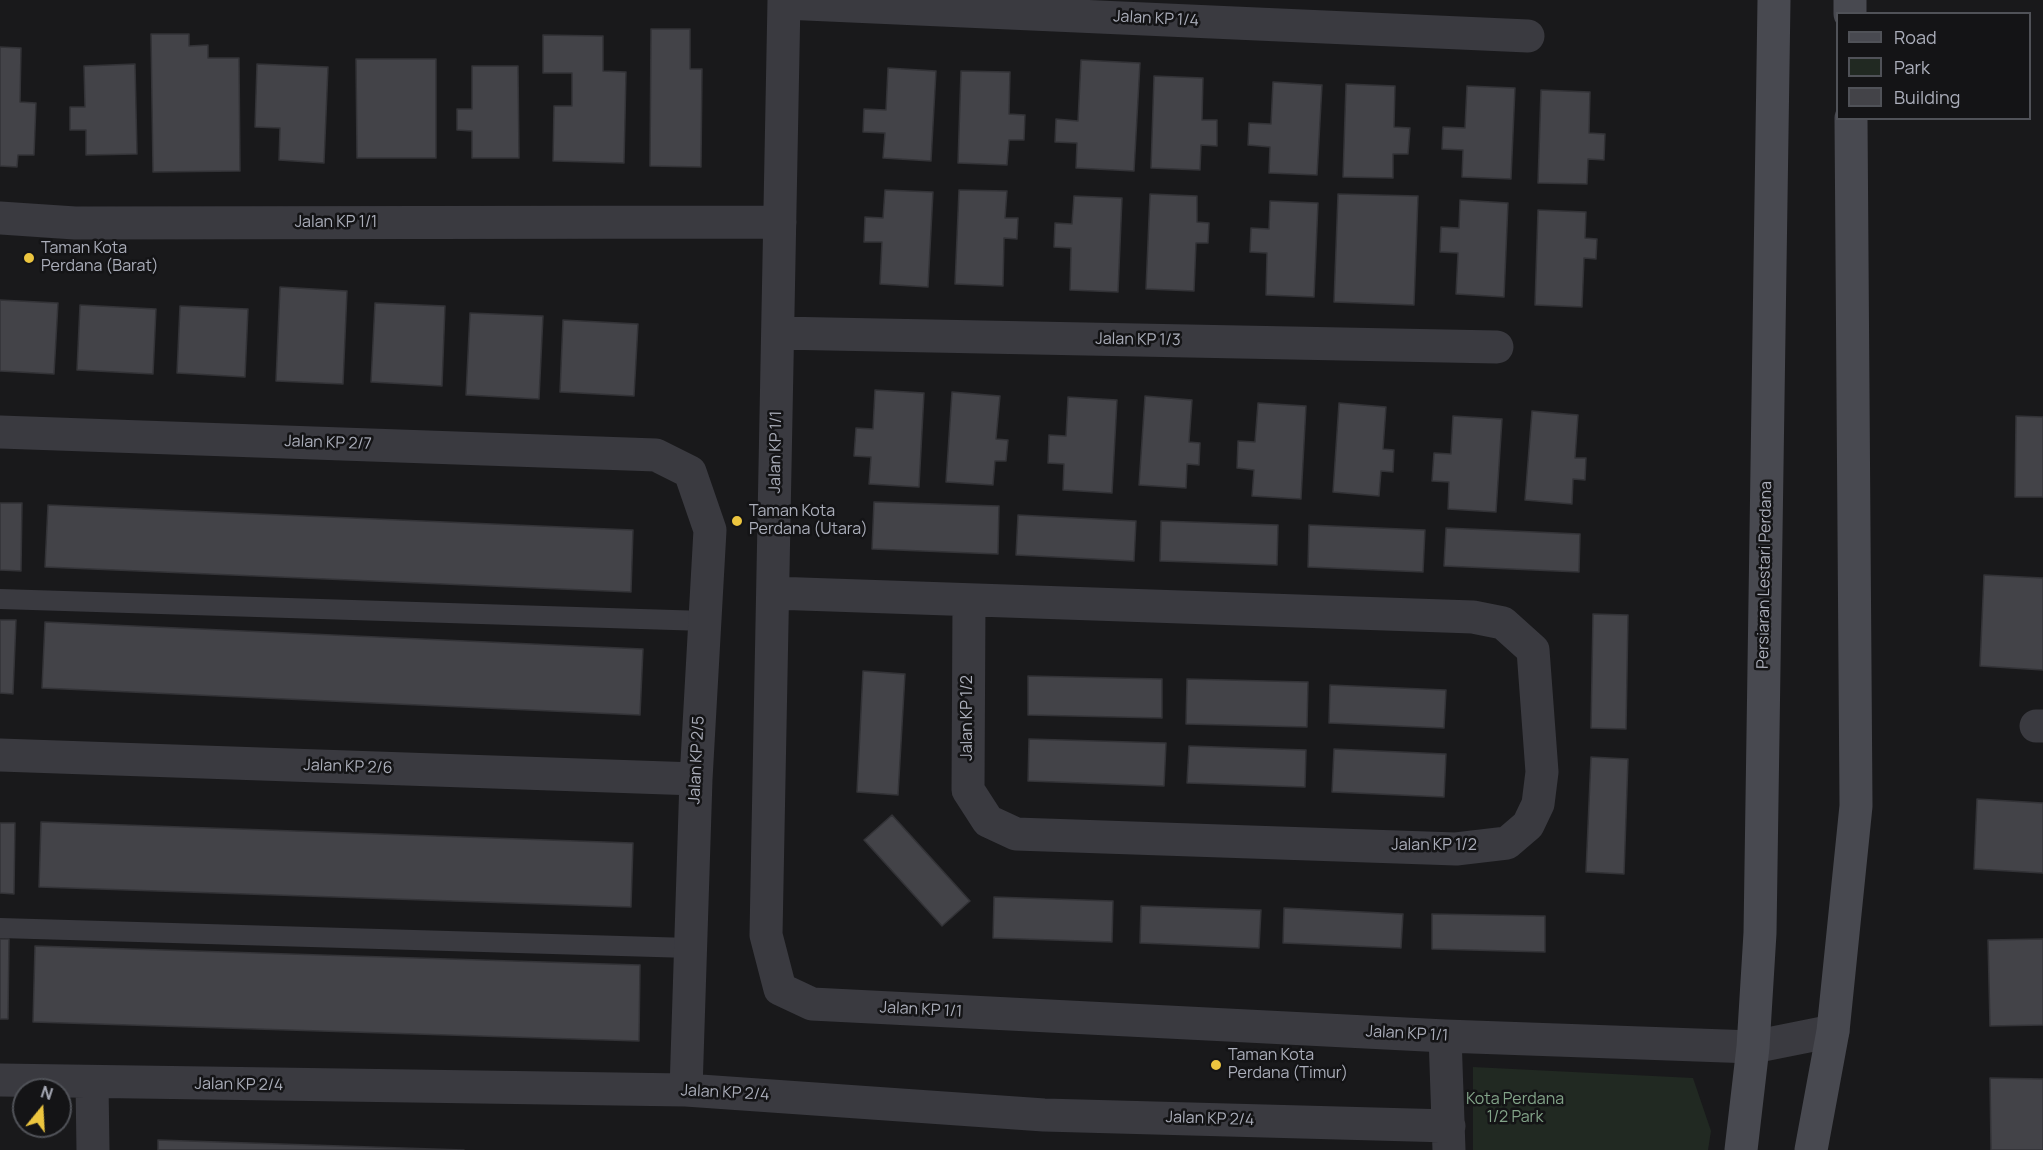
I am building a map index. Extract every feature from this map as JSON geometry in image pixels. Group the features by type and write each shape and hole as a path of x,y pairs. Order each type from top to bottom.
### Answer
{"main road":[{"name":"Persiaran Lestari Perdana","path":"1741,1150 1753,1047 1760,933 1774,0"},
{"path":"1811,1150 1833,1031 1856,806 1851,120"}],"street":[{"name":"Jalan KP 1/1","path":"784,1 766,935 780,988 812,1004 1445,1036 1753,1047 1833,1031"},
{"name":"Jalan KP 1/4","path":"784,1 1527,36"},
{"name":"Jalan KP 1/1","path":"0,219 75,223 780,222"},
{"name":"Jalan KP 1/3","path":"778,333 1497,347"},
{"name":"Jalan KP 2/7","path":"0,432 656,455"},
{"name":"Jalan KP 2/5","path":"656,455 690,472 710,530 696,779 686,1090"},
{"name":"Jalan KP 1/2","path":"773,593 1473,617 1503,623 1533,650 1542,772 1538,804 1528,825 1507,843 1456,849 1016,834 988,821 968,790 969,601"},
{"name":"Jalan KP 2/6","path":"0,755 696,779"},
{"path":"1445,1036 1449,1138"},
{"name":"Jalan KP 2/4","path":"0,1080 686,1090 1044,1115 1449,1138"},
{"path":"92,1083 93,1150"}],"lane":[{"path":"0,599 705,621"},
{"path":"0,928 690,948"}],"green space":[{"name":"Kota Perdana 1/2 Park","path":"1473,1067 1693,1078 1711,1131 1708,1150 1473,1150"}],"building":[{"path":"651,29 690,29 690,69 702,69 701,167 650,166"},
{"path":"151,34 189,34 189,46 208,45 208,58 239,58 240,171 153,172"},
{"path":"543,35 603,36 603,71 626,72 624,163 553,161 554,106 572,106 572,73 543,73"},
{"path":"0,47 21,48 20,102 36,103 34,155 18,155 17,167 0,166"},
{"path":"356,59 436,59 436,158 357,158"},
{"path":"1081,60 1140,63 1134,171 1076,168 1077,143 1055,142 1056,119 1078,121"},
{"path":"135,64 137,154 86,155 86,130 70,130 70,107 85,107 84,66"},
{"path":"257,64 328,67 324,163 279,160 280,128 255,127"},
{"path":"472,66 518,66 519,158 472,158 472,131 457,130 457,109 472,109"},
{"path":"888,68 936,71 931,161 883,158 885,133 863,132 864,109 886,110"},
{"path":"961,71 1010,72 1009,114 1025,115 1024,140 1009,140 1007,165 958,163"},
{"path":"1154,76 1203,78 1202,120 1217,120 1217,146 1201,145 1200,170 1151,168"},
{"path":"1273,82 1322,85 1317,175 1269,173 1270,147 1248,145 1249,123 1271,124"},
{"path":"1346,84 1395,86 1394,127 1410,128 1408,154 1393,154 1393,178 1343,177"},
{"path":"1467,86 1515,88 1511,179 1462,177 1463,150 1442,149 1443,127 1465,128"},
{"path":"1541,90 1590,92 1589,133 1605,134 1604,160 1588,159 1587,184 1538,183"},
{"path":"885,190 933,192 928,287 880,284 882,242 864,242 865,217 883,218"},
{"path":"959,190 1007,191 1005,218 1018,218 1017,239 1004,238 1003,286 955,284"},
{"path":"1150,194 1197,196 1197,222 1209,223 1208,243 1196,243 1194,291 1146,289"},
{"path":"1338,194 1418,196 1414,305 1334,302"},
{"path":"1074,196 1122,198 1118,292 1070,290 1071,248 1054,247 1055,223 1072,224"},
{"path":"1460,200 1508,203 1504,297 1456,294 1458,253 1440,252 1441,227 1459,228"},
{"path":"1270,201 1318,203 1314,297 1266,295 1267,253 1250,252 1251,228 1269,229"},
{"path":"1538,210 1586,212 1585,238 1597,239 1596,259 1584,258 1582,307 1535,305"},
{"path":"280,287 347,291 343,384 276,381"},
{"path":"0,300 58,303 54,374 0,371"},
{"path":"375,303 445,306 442,386 371,382"},
{"path":"80,305 156,309 153,374 77,370"},
{"path":"180,306 248,309 245,377 177,373"},
{"path":"470,313 543,316 539,399 466,395"},
{"path":"563,320 638,324 634,396 560,392"},
{"path":"875,390 924,393 919,487 869,484 871,457 854,456 856,428 873,429"},
{"path":"952,392 1000,396 996,439 1008,440 1006,461 995,461 993,485 946,482"},
{"path":"1145,396 1192,400 1189,442 1200,443 1199,465 1187,464 1186,488 1139,485"},
{"path":"1068,397 1117,400 1112,493 1063,490 1064,464 1048,463 1049,435 1066,436"},
{"path":"1258,403 1306,406 1301,499 1252,496 1254,470 1237,468 1238,441 1255,442"},
{"path":"1339,403 1386,407 1383,449 1394,450 1393,472 1381,471 1379,496 1333,492"},
{"path":"1532,411 1578,415 1575,458 1586,458 1585,480 1573,479 1572,504 1525,500"},
{"path":"1453,416 1502,419 1496,512 1448,509 1449,482 1432,481 1434,453 1451,454"},
{"path":"2016,416 2043,417 2043,497 2015,497"},
{"path":"874,502 999,506 998,554 872,549"},
{"path":"0,503 22,503 21,571 0,570"},
{"path":"48,505 633,530 631,592 45,567"},
{"path":"1018,515 1136,521 1134,561 1016,555"},
{"path":"1161,521 1278,525 1277,565 1160,561"},
{"path":"1309,525 1425,530 1423,572 1308,567"},
{"path":"1446,528 1580,534 1579,572 1444,566"},
{"path":"1984,575 2043,578 2043,670 1980,666"},
{"path":"1593,614 1628,615 1626,729 1591,728"},
{"path":"0,620 16,620 13,694 0,693"},
{"path":"45,622 643,649 640,715 42,688"},
{"path":"863,671 905,674 898,795 857,792"},
{"path":"1028,676 1162,679 1162,718 1028,715"},
{"path":"1187,679 1308,682 1307,727 1186,724"},
{"path":"1330,685 1446,690 1444,728 1329,723"},
{"path":"1029,739 1166,743 1164,786 1028,781"},
{"path":"1189,746 1306,750 1305,787 1187,783"},
{"path":"1334,749 1446,754 1444,797 1332,792"},
{"path":"1591,757 1628,759 1624,874 1586,872"},
{"path":"1977,799 2043,803 2043,873 1974,869"},
{"path":"892,815 970,901 942,926 864,840"},
{"path":"41,822 633,843 631,907 39,887"},
{"path":"0,823 15,823 14,894 0,893"},
{"path":"994,897 1113,901 1112,942 993,938"},
{"path":"1141,906 1261,910 1259,948 1140,943"},
{"path":"1284,908 1403,914 1401,948 1283,943"},
{"path":"1432,914 1545,916 1545,952 1432,949"},
{"path":"0,939 9,939 8,1019 0,1019"},
{"path":"2043,939 2043,1025 1990,1026 1988,940"},
{"path":"35,946 640,965 639,1041 33,1022"},
{"path":"1990,1078 2043,1079 2043,1150 1991,1150"},
{"path":"158,1140 464,1150 158,1150"}],"place":[{"name":"Taman Kota Perdana (Barat)","path":"29,258"},
{"name":"Taman Kota Perdana (Utara)","path":"737,521"},
{"name":"Taman Kota Perdana (Timur)","path":"1216,1065"}]}
